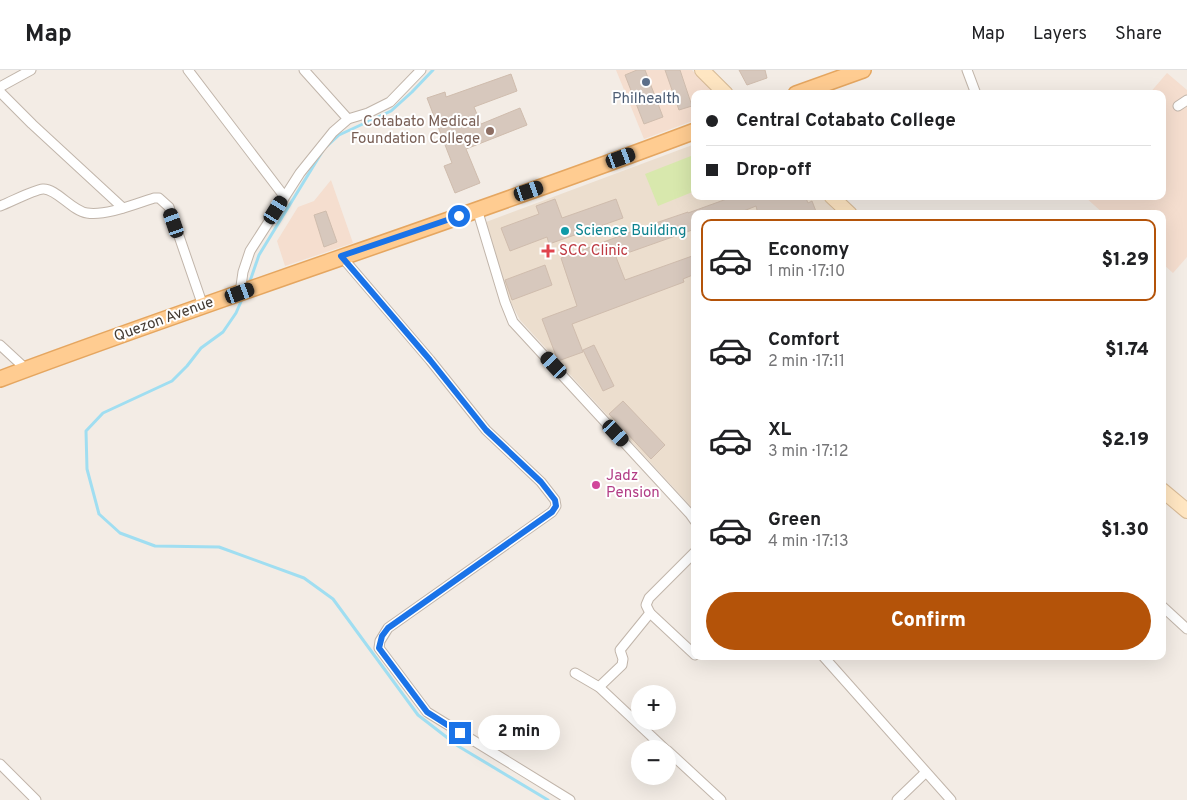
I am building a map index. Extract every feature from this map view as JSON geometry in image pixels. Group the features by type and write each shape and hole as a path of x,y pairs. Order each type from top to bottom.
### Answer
{"main road":[{"path":"807,90 863,70"},
{"name":"Quezon Avenue","path":"0,379 691,132"}],"street":[{"path":"0,86 31,70"},
{"path":"188,70 284,196"},
{"path":"304,70 348,119"},
{"path":"240,293 243,272 250,251 284,196 332,132 348,119 368,113 390,102 421,70"},
{"path":"702,70 722,90"},
{"path":"967,70 974,90"},
{"path":"0,92 123,208"},
{"path":"1178,106 1187,100"},
{"path":"0,206 46,189 83,213 98,213 123,208 154,198 163,200 169,207 203,306"},
{"path":"836,200 846,210"},
{"path":"477,209 504,302 513,322 691,516"},
{"path":"341,256 430,360 486,430 541,482 555,500 556,506 552,512 388,628 382,636 379,648 427,712 570,800"},
{"path":"0,345 26,369"},
{"path":"1166,493 1187,511"},
{"path":"691,556 649,598 646,605 650,613 691,650"},
{"path":"1166,610 1187,629"},
{"path":"599,687 622,665 623,660 620,650 650,613"},
{"path":"826,660 951,800"},
{"path":"575,672 599,687 655,740"},
{"path":"676,759 721,800"},
{"path":"0,764 36,800"},
{"path":"897,800 925,773"}],"shaded area":[{"path":"616,70 692,70 711,90 691,90 691,121 644,139"},
{"path":"1167,73 1187,90 1187,257 1173,273 1166,267 1166,210 1100,210 1088,200 1166,200 1166,90 1152,90"},
{"path":"691,145 691,200 824,200 834,210 691,210 691,507 520,320 508,297 486,222"},
{"path":"331,180 353,243 285,266 277,241 298,207 314,201"}],"green space":[{"path":"691,156 691,193 658,206 645,174"}],"building":[{"path":"637,70 645,70 663,117 644,124 625,75"},
{"path":"665,70 680,70 691,106 679,110"},
{"path":"739,70 765,70 767,78 747,85"},
{"path":"511,74 517,91 474,107 481,124 520,108 527,125 466,149 480,183 455,193 444,166 452,163 427,98 445,92 446,97"},
{"name":"Science Building","path":"555,199 562,218 616,199 623,218 549,244 547,237 510,251 501,228 539,214 536,206"},
{"path":"724,200 807,200 808,203 812,201 815,210 757,210 756,206 746,210 696,210"},
{"path":"326,211 337,242 324,247 314,215"},
{"path":"691,212 691,230 616,257 625,280 691,256 691,276 683,279 684,282 572,324 583,352 558,361 542,319 577,306 561,258 641,228"},
{"path":"545,265 552,285 512,300 505,280"},
{"path":"594,345 614,386 603,391 583,350"},
{"path":"623,401 665,445 651,459 609,414"}],"waterway":[{"path":"327,146 339,135 391,111 433,70"},
{"path":"249,284 259,255 322,152"},
{"path":"243,297 236,313 223,332 201,348 172,381 103,413 86,431 87,469 99,514 120,533 155,546 219,547 304,578 333,599 418,715 458,746 548,800"}],"place":[{"name":"Philhealth","path":"646,82"},
{"name":"Cotabato Medical Foundation College","path":"490,131"},
{"name":"Science Building","path":"565,231"},
{"name":"SCC Clinic","path":"548,251"},
{"name":"Jadz Pension","path":"596,485"}],"route":[{"path":"459,216 341,256 430,360 486,430 541,482 555,500 556,506 552,512 388,628 380,641 379,648 419,703 427,712 460,733"}]}
